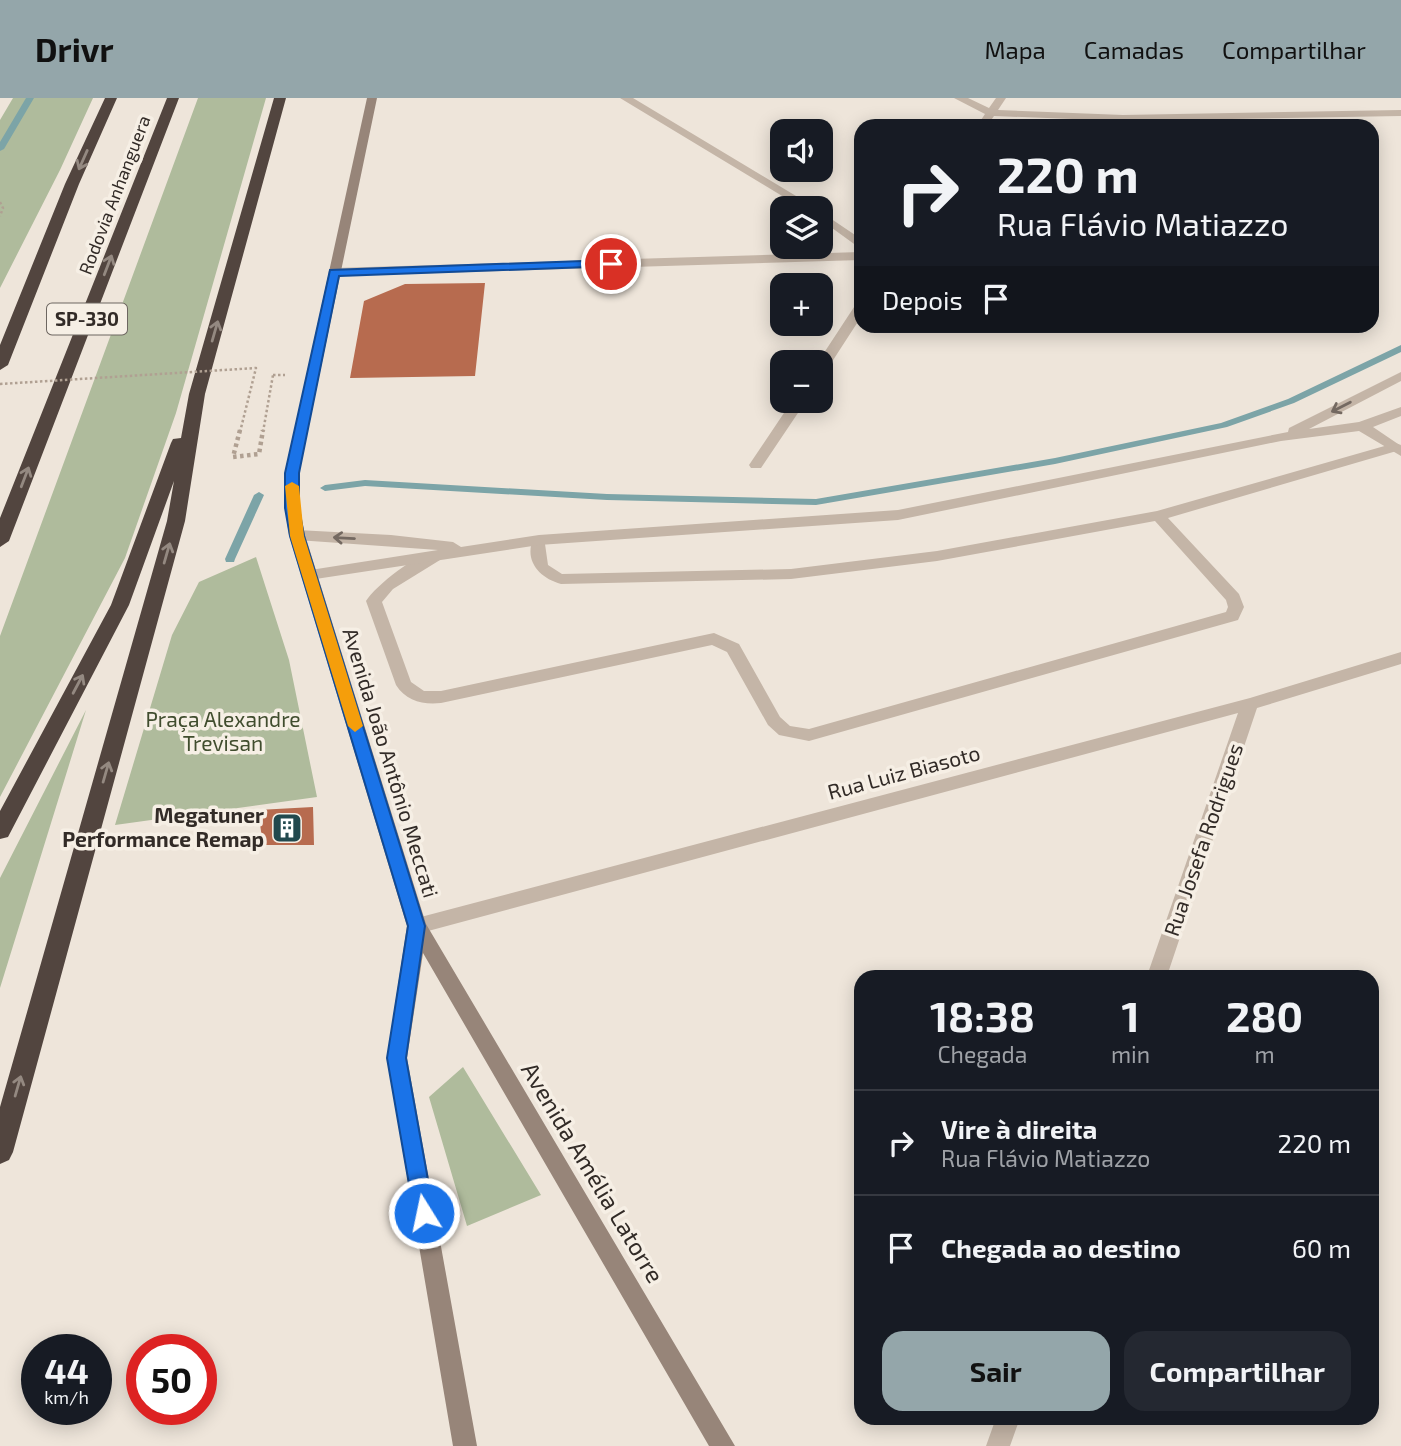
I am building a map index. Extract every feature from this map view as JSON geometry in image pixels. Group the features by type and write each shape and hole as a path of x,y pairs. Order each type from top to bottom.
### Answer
{"highway":[{"name":"Rodovia Anhanguera","path":"0,365 72,184 111,98"},
{"name":"Rodovia Anhanguera","path":"0,541 173,98"},
{"path":"0,831 120,605 197,394 280,98"},
{"path":"0,1152 176,521 197,394"}],"main road":[{"name":"Avenida João Antônio Meccati","path":"372,98 292,473 292,508 297,536 417,926 397,1058 465,1446"},
{"name":"Avenida Amélia Latorre","path":"417,926 723,1446"}],"street":[{"path":"625,98 790,196"},
{"path":"959,98 991,113 1123,118 1401,113"},
{"path":"987,119 1001,98"},
{"path":"833,224 854,239"},
{"path":"334,272 854,256"},
{"path":"833,350 854,318"},
{"path":"1281,437 1401,376"},
{"path":"309,576 539,540 898,514 1281,437 1362,426 1401,411"},
{"path":"756,465 791,413"},
{"path":"1362,426 1398,450"},
{"path":"539,540 537,561 541,568 561,579 791,574 937,556 1158,516 1398,450"},
{"path":"435,556 387,585 374,601 404,685 414,695 426,699 441,697 714,639 733,648 774,721 785,731 808,735 1232,616 1236,607 1233,597 1158,516"},
{"path":"297,536 391,540 478,549"},
{"name":"Rua Luiz Biasoto","path":"417,926 1250,704 1401,658"},
{"name":"Rua Josefa Rodrigues","path":"1159,970 1250,704"},
{"path":"998,1446 1005,1425"}],"path":[{"path":"0,202 3,208 0,216"},
{"path":"0,384 256,368 233,457 259,454 273,375"}],"green space":[{"path":"13,98 93,98 0,288 0,120"},
{"path":"198,98 266,98 176,413 125,558 0,797 0,636"},
{"name":"Praça Alexandre Trevisan","path":"256,557 289,660 317,797 115,825 172,635 199,582"},
{"path":"86,710 0,988 0,878"},
{"path":"463,1067 541,1195 467,1226 429,1097"}],"building":[{"path":"485,283 475,376 350,378 364,301 405,284"},
{"name":"Megatuner Performance Remap","path":"313,807 314,845 263,845 258,810"}],"waterway":[{"path":"0,149 30,98"},
{"path":"325,488 365,483 607,497 816,502 1055,461 1224,425 1291,401 1401,348"},
{"path":"230,559 259,495"}],"slow traffic":[{"path":"292,486 292,508 297,536 355,726"}],"place":[{"name":"Megatuner Performance Remap","path":"287,828"}],"route":[{"path":"424,1213 397,1058 417,926 297,536 292,508 292,473 334,272 611,264"}]}
